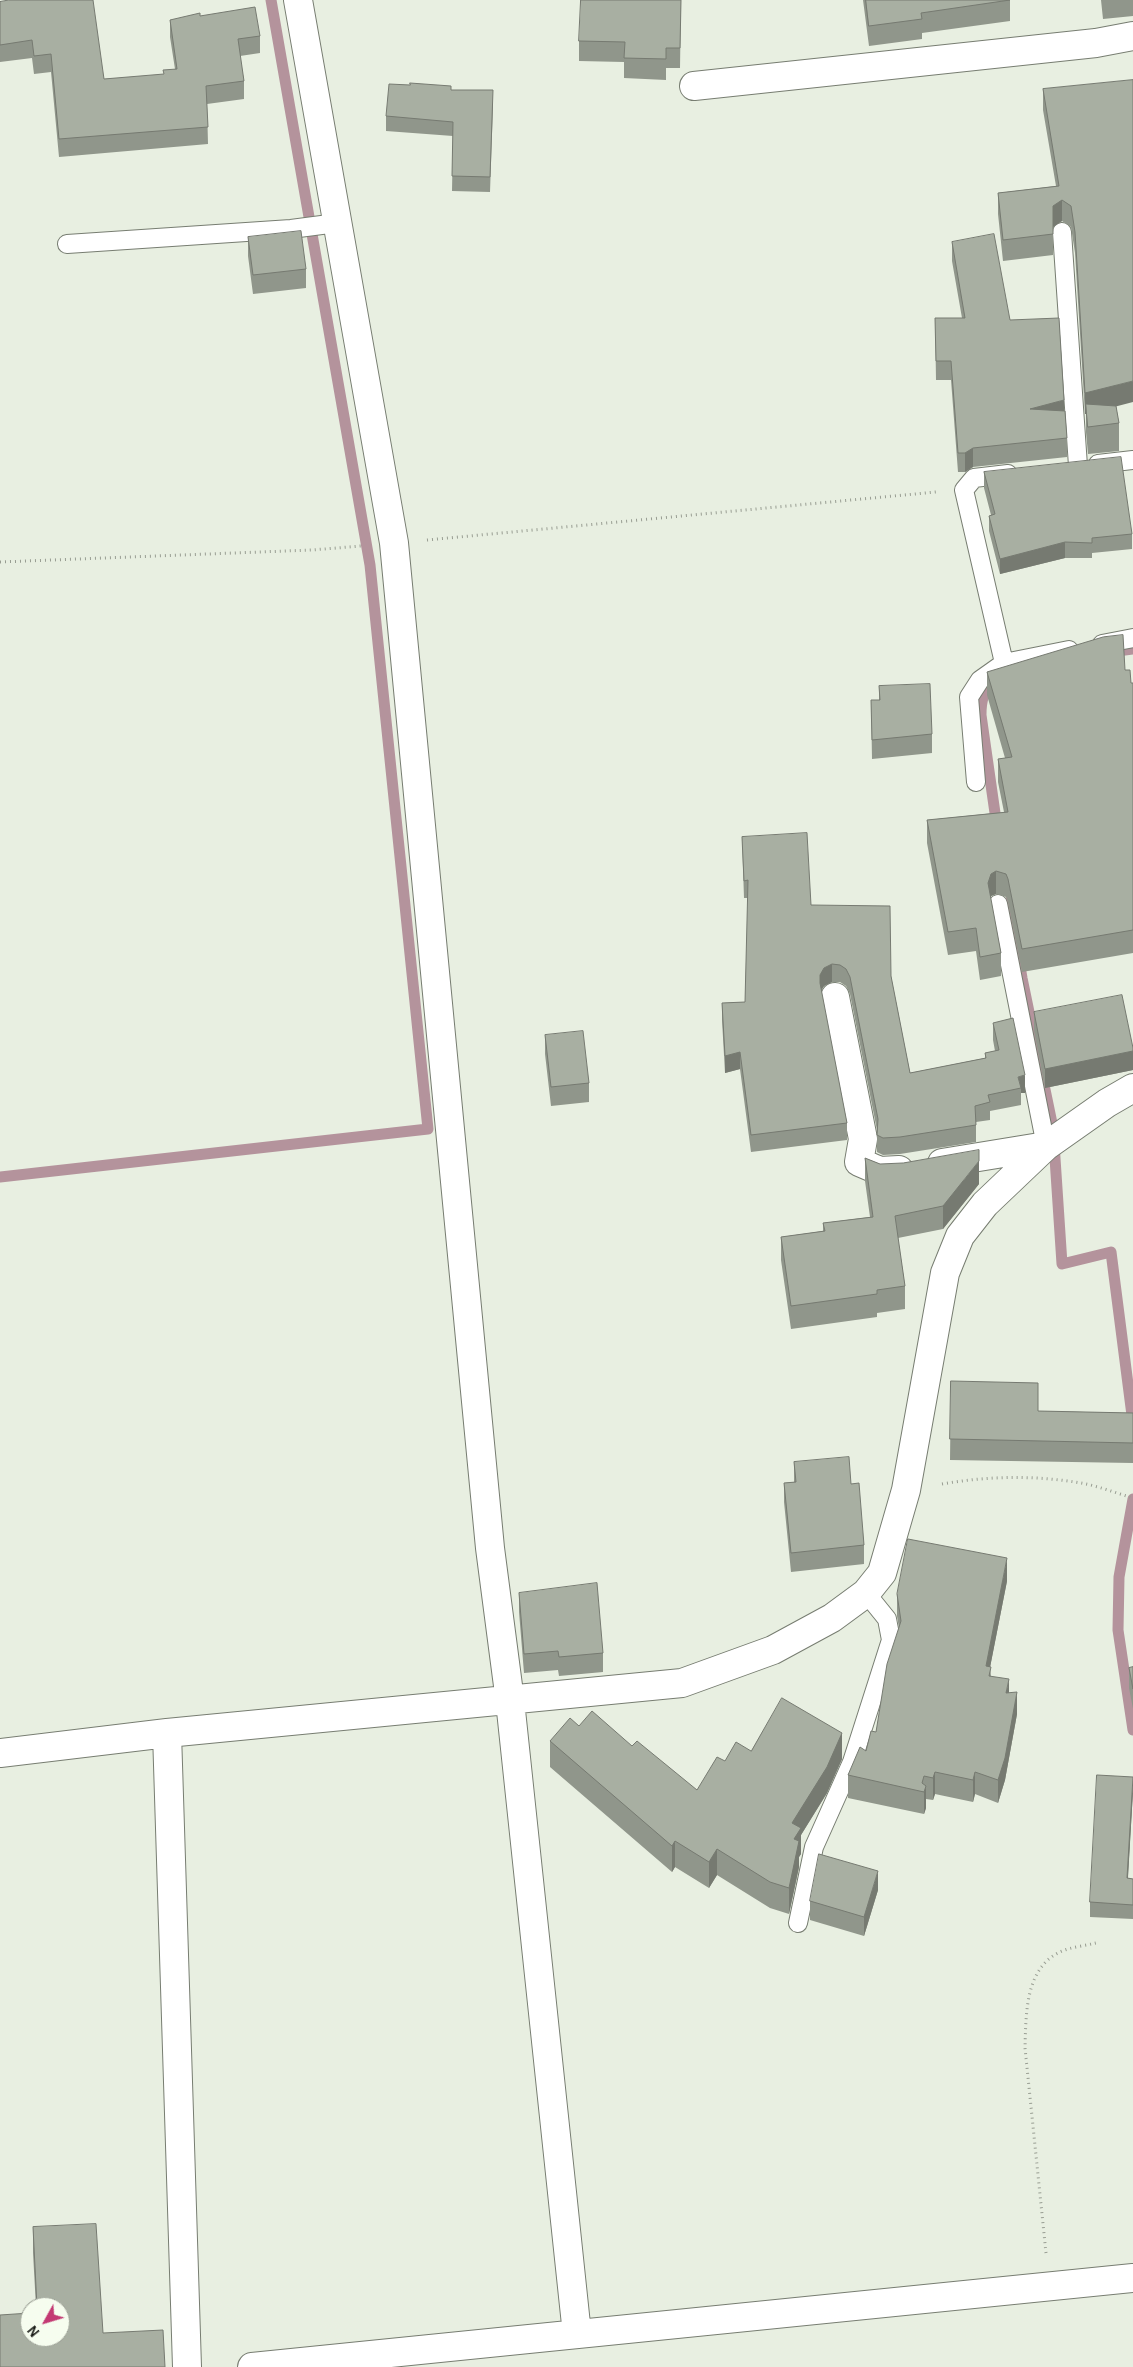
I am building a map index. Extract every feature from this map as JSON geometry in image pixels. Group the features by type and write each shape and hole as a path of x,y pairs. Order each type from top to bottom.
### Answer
{"street":[{"path":"298,0 394,543 486,1509 510,1701 577,2334"},
{"path":"694,86 1086,44 1133,36"},
{"path":"835,997 864,1139 859,1162 880,1172 1046,1146"},
{"path":"0,1753 167,1733 682,1683 773,1650 832,1618 866,1593 882,1573 906,1490 945,1273 960,1236 985,1204 1046,1146 1107,1103 1133,1088"},
{"path":"167,1733 187,2367"},
{"path":"252,2367 1133,2278"}],"lane":[{"path":"67,244 292,229 337,223"},
{"path":"1062,232 1078,466"},
{"path":"1059,468 1133,460"},
{"path":"1004,663 964,490 974,478 1021,472"},
{"path":"976,782 969,697 980,680 1004,663 1133,638"},
{"path":"998,904 1046,1146"},
{"path":"798,1923 814,1847 852,1762 891,1640 887,1619 866,1593"}],"path":[{"path":"0,562 312,550 964,490"},
{"path":"906,1490 973,1478 1022,1476 1082,1483 1133,1498"},
{"path":"1049,2286 1025,2048 1026,2014 1030,1991 1038,1971 1049,1958 1060,1951 1096,1943"}],"building":[{"path":"9,0 93,0 104,79 164,74 163,70 177,69 170,20 200,13 200,16 255,7 260,36 238,39 244,81 206,86 208,127 59,139 51,54 34,56 32,40 0,45 0,2"},
{"path":"581,0 681,0 680,48 666,48 666,59 624,58 625,42 579,41"},
{"path":"866,0 1010,0 921,13 922,19 869,26"},
{"path":"1133,80 1133,381 1085,393 1075,232 1071,206 1062,200 1053,206 1053,234 1003,240 998,193 1059,186 1043,89"},
{"path":"410,83 451,86 451,90 493,90 490,177 452,176 453,122 386,116 389,84 410,85"},
{"path":"301,231 306,269 253,275 248,237"},
{"path":"994,234 1010,320 1059,318 1064,400 1030,409 1065,411 1067,438 973,448 965,453 958,453 951,361 936,361 935,318 965,318 952,242"},
{"path":"1086,404 1116,406 1119,423 1088,427"},
{"path":"1121,457 1132,534 1092,538 1092,543 1065,542 1000,559 989,516 995,514 984,472"},
{"path":"1123,635 1125,670 1130,670 1131,683 1133,683 1133,930 1022,949 1008,879 1006,874 996,871 991,874 988,883 1001,953 980,957 976,928 948,932 927,820 1008,812 998,759 1012,757 987,672 1103,637"},
{"path":"930,684 932,734 872,740 871,700 880,700 879,686"},
{"path":"807,833 811,905 890,906 891,976 910,1073 986,1058 985,1053 999,1050 993,1023 1013,1018 1025,1075 1018,1077 1021,1088 988,1095 990,1102 975,1106 976,1125 900,1137 883,1138 877,1135 878,1119 850,977 846,969 840,965 832,964 824,968 820,975 820,983 847,1123 751,1135 740,1052 725,1056 722,1003 745,1002 748,880 744,881 742,837"},
{"path":"1122,995 1133,1051 1045,1069 1034,1012"},
{"path":"583,1031 589,1083 551,1087 545,1035"},
{"path":"979,1150 979,1161 943,1206 895,1216 905,1286 877,1290 877,1294 791,1306 781,1237 825,1231 823,1223 873,1217 865,1158 880,1164 903,1163"},
{"path":"951,1381 1038,1383 1038,1411 1133,1413 1133,1443 950,1439"},
{"path":"849,1457 851,1484 859,1483 864,1545 791,1553 784,1483 796,1482 794,1462"},
{"path":"908,1539 1007,1558 986,1666 991,1667 989,1676 1009,1679 1006,1693 1017,1692 1005,1758 998,1780 975,1772 973,1780 935,1772 933,1778 924,1776 922,1783 926,1786 924,1792 848,1775 860,1747 866,1751 871,1731 876,1732 887,1664 901,1621 897,1594"},
{"path":"597,1583 603,1653 559,1657 558,1651 524,1654 519,1593"},
{"path":"1133,1667 1133,1689 1129,1668"},
{"path":"782,1698 842,1733 827,1767 792,1823 801,1828 794,1839 799,1841 789,1888 770,1882 717,1849 709,1862 675,1841 672,1846 550,1741 570,1718 579,1726 592,1711 632,1746 637,1741 697,1790 717,1757 725,1761 736,1742 751,1751"},
{"path":"1097,1775 1133,1777 1127,1878 1133,1879 1133,1905 1090,1902"},
{"path":"819,1854 878,1871 864,1917 810,1901"},
{"path":"96,2224 103,2333 163,2330 165,2367 0,2367 0,2315 20,2314 20,2347 70,2347 70,2297 36,2297 33,2227"}],"waterway":[{"path":"0,1177 428,1129 370,565 271,0"},
{"path":"1110,652 1133,649"},
{"path":"997,827 981,715 986,691 998,682"},
{"path":"1009,902 1022,978 1053,1128 1062,1264 1111,1252 1133,1423"},
{"path":"1133,1499 1119,1577 1118,1630 1133,1730"}]}
